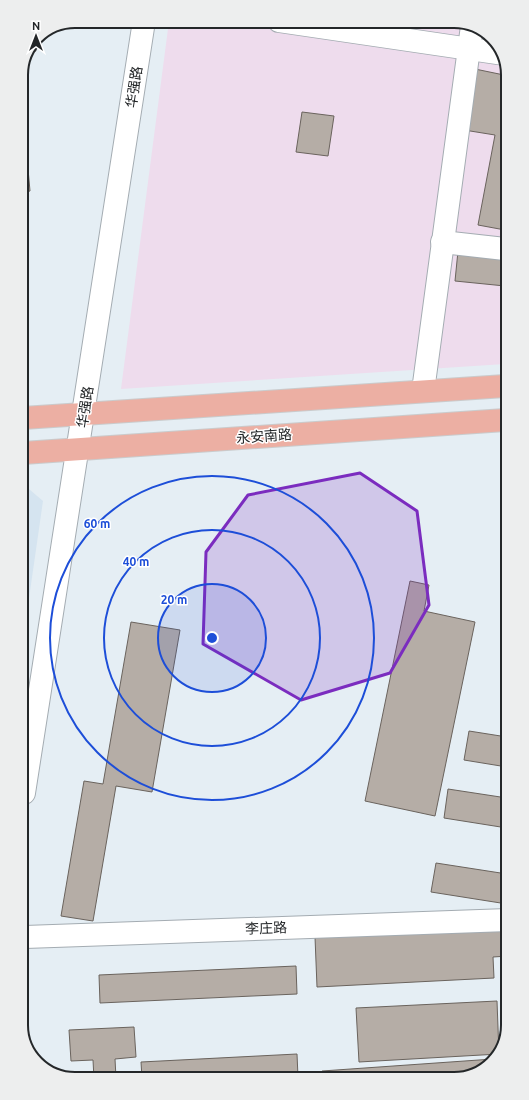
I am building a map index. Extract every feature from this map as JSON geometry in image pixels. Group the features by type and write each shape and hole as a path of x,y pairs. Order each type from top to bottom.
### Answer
{"main road":[{"path":"28,418 501,386"},
{"name":"永安南路","path":"28,453 501,420"}],"street":[{"name":"华强路","path":"28,768 143,28"},
{"path":"326,28 495,53"},
{"path":"423,391 471,32"},
{"path":"442,242 501,249"},
{"name":"李庄路","path":"28,937 501,920"}],"highlighted area":[{"path":"360,473 417,511 429,605 390,673 301,700 203,644 206,552 248,495"}],"shaded area":[{"path":"168,28 457,28 475,33 489,44 497,57 501,75 501,364 121,389"},
{"path":"28,488 43,501 28,605"}],"building":[{"path":"480,36 488,42 479,41"},
{"path":"475,69 501,74 501,229 478,225 495,135 464,130"},
{"path":"302,112 334,116 328,156 296,152"},
{"path":"28,169 30,191 28,192"},
{"path":"458,251 501,256 501,286 455,281"},
{"path":"410,581 429,585 424,611 475,622 435,816 365,801"},
{"path":"131,622 180,630 152,792 116,786 93,921 61,916 84,781 103,784"},
{"path":"469,731 501,736 501,766 464,760"},
{"path":"448,789 501,797 501,827 444,818"},
{"path":"436,863 501,873 501,903 431,892"},
{"path":"501,928 501,956 493,957 494,978 317,987 315,937"},
{"path":"296,966 297,994 100,1003 99,975"},
{"path":"497,1001 498,1039 496,1046 490,1055 359,1062 356,1008"},
{"path":"134,1027 136,1057 115,1059 116,1072 94,1072 93,1060 71,1061 69,1030"},
{"path":"297,1054 298,1072 142,1072 141,1062"},
{"path":"485,1060 472,1068 454,1072 322,1071"}]}
